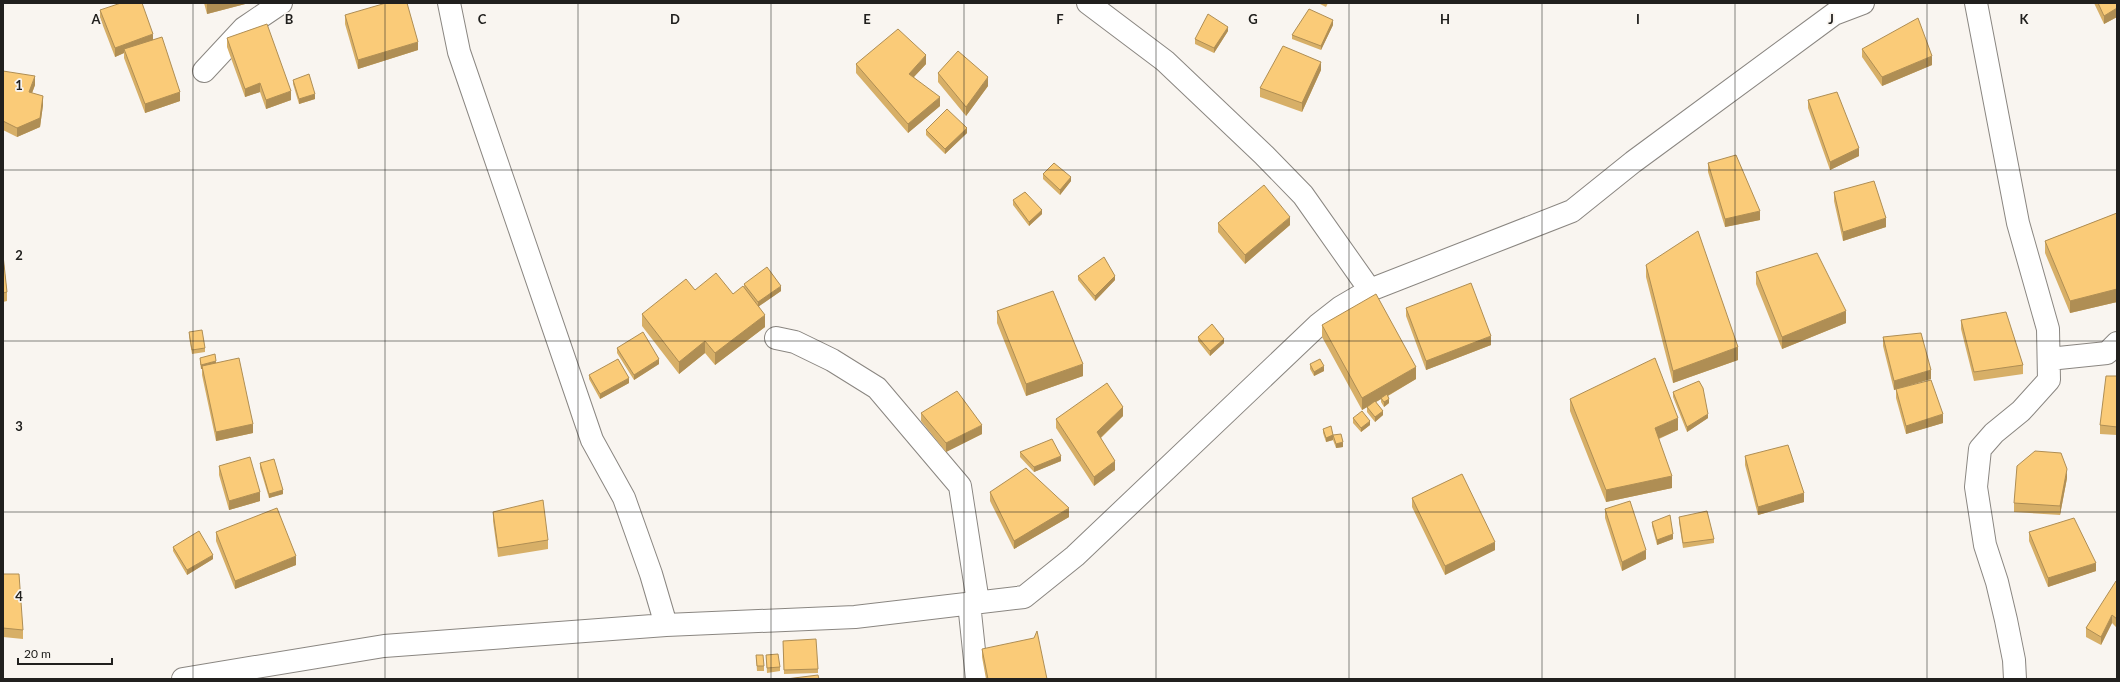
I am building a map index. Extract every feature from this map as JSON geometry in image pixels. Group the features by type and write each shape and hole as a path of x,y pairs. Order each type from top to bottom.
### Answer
{"street":[{"path":"204,71 244,28 281,3"},
{"path":"448,3 459,52 592,440 624,498 652,574 666,625"},
{"path":"1088,3 1165,61 1264,154 1303,195 1370,290"},
{"path":"183,679 384,646 666,625 855,618 1024,596 1074,556 1318,325 1370,290 1572,211 1633,162 1834,14 1863,3"},
{"path":"1976,3 2018,223 2048,329 2049,380 2021,411 1994,433 1980,450 1976,487 1985,545 1998,582 2010,640 2014,660 2015,679"},
{"path":"776,338 795,342 832,360 877,388 960,486 973,603 977,679"},
{"path":"2049,359 2107,353 2117,343"}],"building":[{"path":"121,3 142,3 153,34 115,48 100,10"},
{"path":"386,3 407,3 418,42 358,60 345,15"},
{"path":"2098,3 2117,3 2117,8 2104,16"},
{"path":"1309,9 1333,20 1321,46 1292,35"},
{"path":"1208,14 1228,27 1214,48 1195,39"},
{"path":"1918,18 1932,56 1882,77 1862,49"},
{"path":"267,24 291,91 266,100 260,83 245,89 227,38"},
{"path":"898,29 926,55 909,74 940,97 908,124 856,64"},
{"path":"162,37 180,92 145,104 124,49"},
{"path":"1283,46 1321,62 1302,103 1260,88"},
{"path":"958,51 988,77 966,107 938,73"},
{"path":"3,71 35,76 29,92 43,96 40,118 17,128 3,121"},
{"path":"309,74 315,94 299,99 293,80"},
{"path":"1837,92 1859,148 1830,162 1808,100"},
{"path":"947,109 967,128 945,149 926,130"},
{"path":"1736,155 1760,211 1725,219 1708,163"},
{"path":"1054,163 1071,177 1060,190 1043,174"},
{"path":"1874,181 1886,218 1843,232 1834,192"},
{"path":"1264,185 1290,217 1245,255 1218,223"},
{"path":"1025,192 1042,210 1029,222 1013,200"},
{"path":"2117,213 2117,289 2070,301 2045,241"},
{"path":"1698,231 1738,347 1673,371 1646,265"},
{"path":"1817,253 1846,311 1782,337 1756,272"},
{"path":"3,255 7,292 3,293"},
{"path":"1104,257 1115,276 1095,296 1078,276"},
{"path":"767,267 781,286 758,302 744,284"},
{"path":"716,273 733,294 743,286 765,315 715,353 705,341 679,362 642,314 686,279 695,290"},
{"path":"1471,283 1491,336 1426,361 1406,308"},
{"path":"1053,291 1083,364 1026,384 997,311"},
{"path":"1376,294 1416,367 1362,398 1322,325"},
{"path":"2006,312 2023,365 1974,372 1961,320"},
{"path":"1212,324 1224,339 1210,351 1198,337"},
{"path":"202,330 205,348 192,350 189,332"},
{"path":"643,332 659,359 634,375 617,348"},
{"path":"1921,333 1931,370 1894,381 1883,337"},
{"path":"215,354 216,361 201,365 200,358"},
{"path":"239,358 253,424 216,432 202,366"},
{"path":"1655,358 1678,418 1655,428 1672,476 1606,490 1570,399"},
{"path":"618,359 629,378 600,394 589,375"},
{"path":"1320,359 1324,366 1314,372 1310,364"},
{"path":"2106,376 2117,376 2117,427 2100,425"},
{"path":"1931,380 1943,414 1906,426 1896,389"},
{"path":"1699,381 1703,388 1708,414 1687,427 1673,392"},
{"path":"1107,383 1123,407 1097,432 1115,461 1094,477 1056,419"},
{"path":"957,391 982,425 946,443 921,413"},
{"path":"1387,394 1389,399 1384,402 1381,398"},
{"path":"1375,401 1383,411 1375,417 1367,407"},
{"path":"1362,411 1370,421 1361,428 1353,418"},
{"path":"1331,426 1333,435 1326,438 1323,429"},
{"path":"1341,434 1343,442 1336,444 1333,435"},
{"path":"1052,439 1061,456 1034,467 1020,452"},
{"path":"1788,445 1804,493 1758,507 1745,456"},
{"path":"2035,451 2061,453 2067,469 2060,506 2014,503 2017,466"},
{"path":"250,457 260,492 229,501 219,466"},
{"path":"274,459 283,490 269,494 260,463"},
{"path":"1026,468 1069,508 1014,541 990,492"},
{"path":"1462,474 1495,542 1445,566 1412,498"},
{"path":"543,500 548,540 498,548 493,512"},
{"path":"1630,501 1646,550 1622,562 1605,509"},
{"path":"277,508 296,556 235,581 216,532"},
{"path":"1707,511 1714,539 1683,543 1679,517"},
{"path":"1670,515 1673,534 1657,540 1652,522"},
{"path":"2074,518 2096,563 2048,578 2029,532"},
{"path":"199,531 213,555 187,570 173,547"},
{"path":"3,574 19,574 23,630 3,628"},
{"path":"2116,581 2117,619 2112,615 2101,637 2086,628"},
{"path":"1037,631 1047,679 988,679 982,649 1034,638"},
{"path":"816,639 818,669 784,670 783,641"},
{"path":"778,654 780,667 767,668 766,655"},
{"path":"756,655 763,655 764,666 757,666"},
{"path":"818,675 819,679 786,679"}]}
